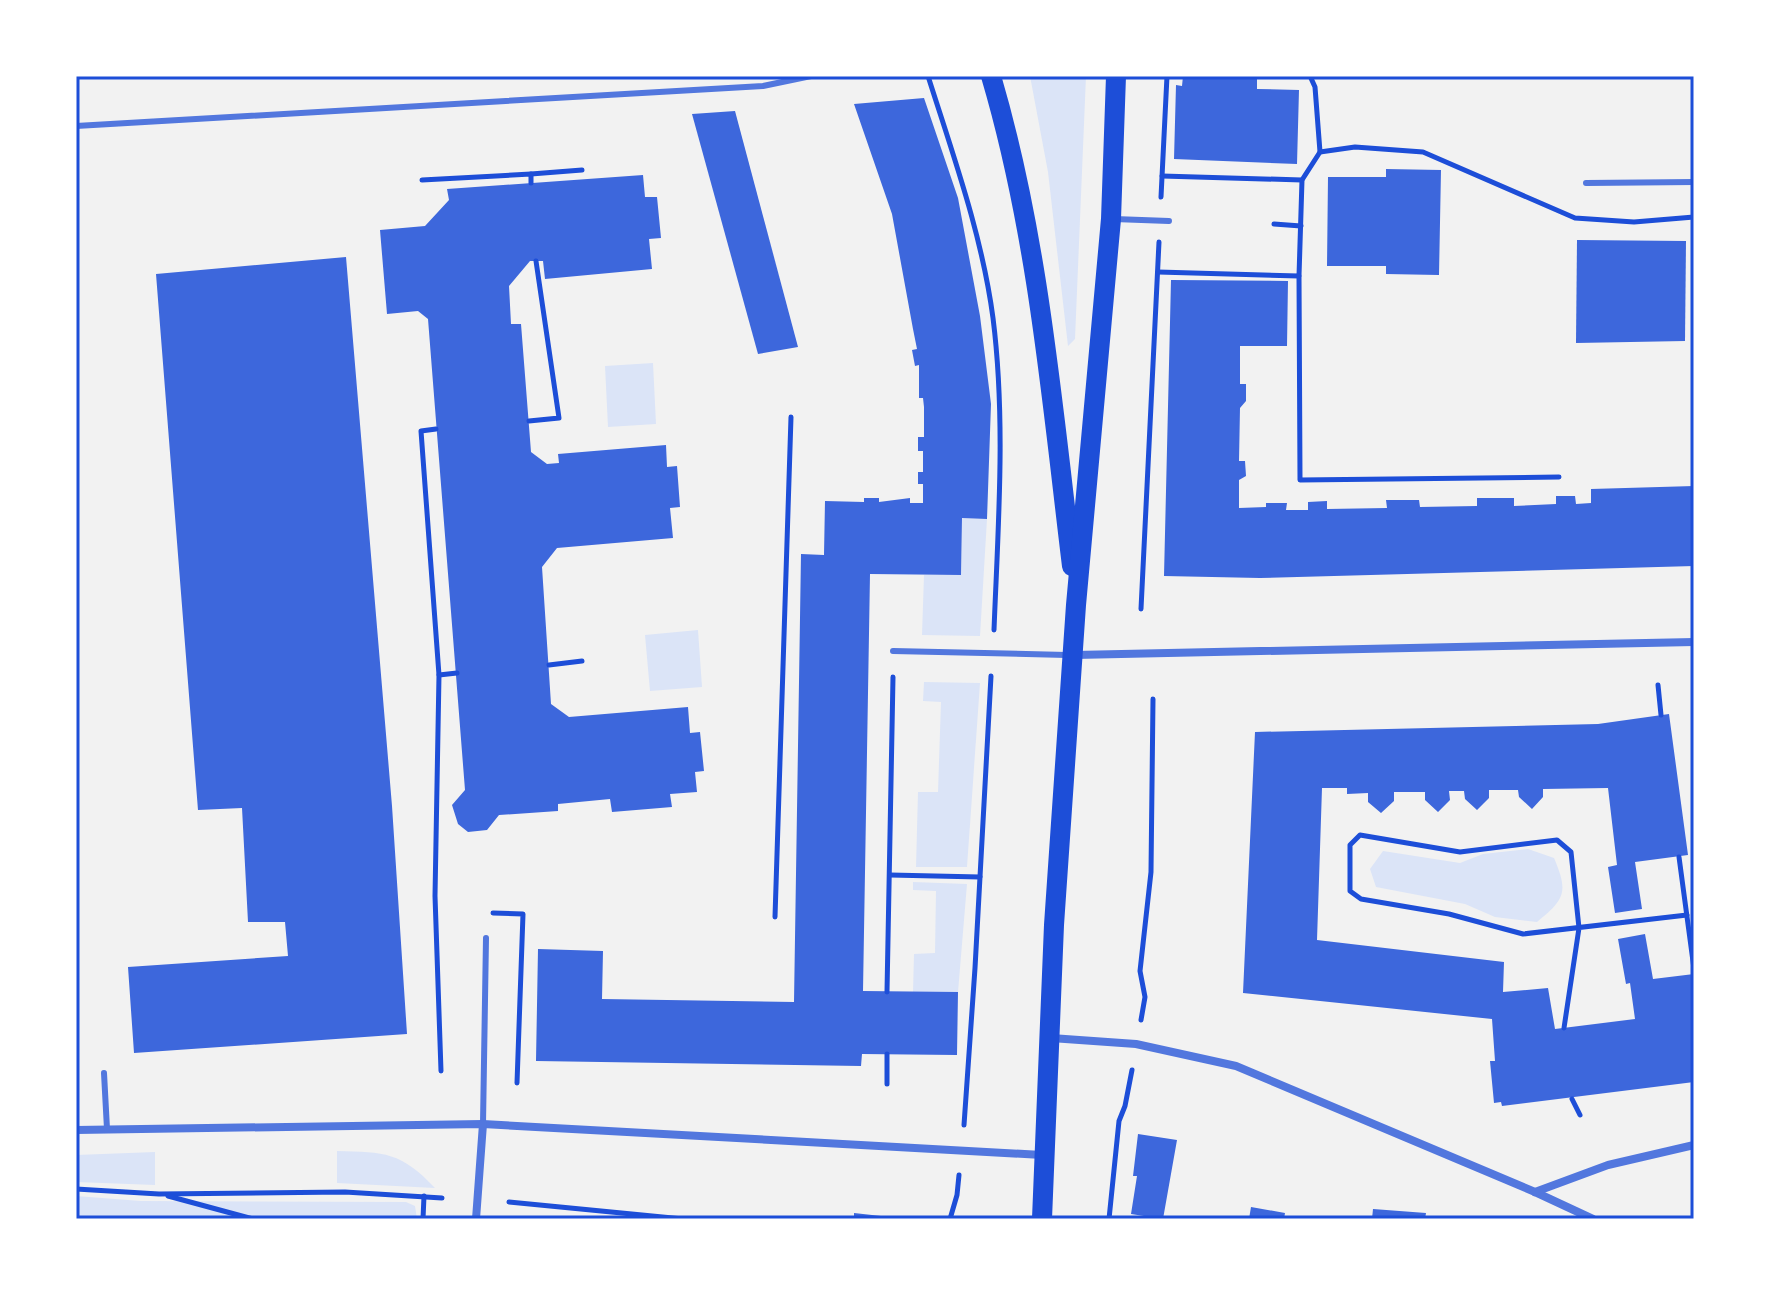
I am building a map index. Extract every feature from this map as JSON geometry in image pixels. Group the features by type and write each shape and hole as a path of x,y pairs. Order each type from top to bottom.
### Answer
{"main road":[{"path":"991,76 1003,117 1038,289 1076,605"},
{"path":"1042,1219 1054,925 1075,655 1076,605 1111,219 1116,76"}],"street":[{"path":"1075,655 1694,642"},
{"path":"1051,1038 1136,1044 1236,1066 1593,1219"},
{"path":"476,1219 483,1124"},
{"path":"76,1130 483,1124 1046,1156"},
{"path":"1535,1192 1608,1165 1694,1145"}],"lane":[{"path":"76,126 749,87 811,76"},
{"path":"1586,183 1694,182"},
{"path":"1111,219 1164,221"},
{"path":"893,651 1075,655"},
{"path":"483,1124 486,938"},
{"path":"104,1073 107,1129"}],"path":[{"path":"928,76 964,191 993,316 998,381 993,652 968,1084"},
{"path":"1141,609 1158,272 1164,221 1162,176 1167,76"},
{"path":"1310,76 1315,87 1320,152 1302,180 1300,480 1559,477"},
{"path":"1320,152 1355,147 1423,152 1575,218 1634,222 1694,217"},
{"path":"422,180 582,170"},
{"path":"531,174 531,183"},
{"path":"1162,176 1302,180"},
{"path":"1274,224 1301,226"},
{"path":"529,421 559,418 536,261"},
{"path":"1158,272 1299,276"},
{"path":"775,917 791,417"},
{"path":"436,429 421,431 439,675 435,896 441,1071"},
{"path":"887,992 893,651"},
{"path":"549,665 582,661"},
{"path":"439,675 457,673"},
{"path":"1658,685 1661,715"},
{"path":"1140,971 1151,872 1153,699"},
{"path":"1564,1028 1579,928 1571,852 1557,840 1460,852 1360,835 1350,845 1350,891 1361,899 1449,914 1523,934 1579,928 1687,915"},
{"path":"1679,857 1694,969"},
{"path":"890,875 980,877"},
{"path":"485,913 523,914 517,1083"},
{"path":"887,1054 887,1084"},
{"path":"1572,1099 1580,1115"},
{"path":"1109,1219 1119,1121"},
{"path":"76,1189 159,1194 345,1192 442,1198"},
{"path":"159,1194 253,1219"},
{"path":"950,1219 957,1195"},
{"path":"423,1219 424,1196"},
{"path":"509,1202 683,1219"}],"shaded area":[{"path":"1030,76 1086,76 1075,339 1068,346 1048,172"},
{"path":"653,363 656,424 608,427 605,366"},
{"path":"962,518 987,519 980,636 922,635 924,575 961,575"},
{"path":"698,630 702,687 650,691 645,635"},
{"path":"924,682 980,683 967,867 916,867 918,792 938,792 941,702 923,701"},
{"path":"1528,849 1554,858 1562,887 1562,894 1554,907 1537,922 1495,917 1465,904 1376,887 1370,869 1383,851 1460,863 1483,854"},
{"path":"913,882 967,884 958,992 913,992 914,954 935,953 936,891 913,890"},
{"path":"337,1151 391,1156 412,1167 435,1188 337,1183"},
{"path":"155,1152 155,1185 76,1182 76,1155"},
{"path":"76,1196 141,1201 406,1202 415,1206 417,1219 76,1219"}],"building":[{"path":"1183,76 1257,76 1257,89 1299,90 1297,164 1174,159 1176,85 1182,86"},
{"path":"924,98 958,198 980,316 991,404 987,519 962,518 961,575 870,574 863,991 958,992 957,1055 862,1054 861,1066 536,1061 538,949 603,951 602,999 794,1002 801,554 824,555 825,501 864,502 864,498 879,498 879,502 910,498 910,503 923,503 923,484 918,484 918,472 923,472 923,451 918,451 918,437 924,437 924,407 923,398 919,398 919,365 915,366 912,350 917,349 892,214 854,104"},
{"path":"735,111 798,347 758,354 692,114"},
{"path":"1386,169 1441,170 1439,275 1386,274 1386,266 1327,266 1328,177 1386,177"},
{"path":"643,175 645,197 657,197 661,238 649,239 652,269 545,279 543,261 530,261 509,286 511,324 521,324 531,452 547,464 559,463 558,454 666,445 667,467 677,466 680,507 670,508 673,538 557,548 542,567 551,704 569,717 688,707 690,733 700,732 704,771 695,772 697,792 670,794 672,807 612,812 610,799 558,804 558,811 499,815 487,830 468,832 458,824 452,805 465,790 428,319 418,311 387,314 380,230 425,226 449,200 447,189"},
{"path":"1577,240 1686,241 1685,341 1576,343"},
{"path":"346,257 392,806 407,1034 134,1053 128,967 288,956 285,922 248,922 242,808 198,810 156,274"},
{"path":"1171,280 1288,281 1287,346 1240,346 1240,384 1246,384 1246,401 1240,408 1239,461 1245,461 1246,476 1239,480 1239,508 1287,503 1286,510 1308,510 1308,502 1327,501 1327,509 1387,508 1386,500 1419,500 1420,507 1477,506 1477,498 1514,498 1514,506 1556,504 1556,496 1575,496 1576,504 1591,503 1591,489 1694,486 1694,566 1260,578 1164,576"},
{"path":"1669,714 1688,855 1635,862 1642,909 1615,913 1608,867 1617,865 1608,788 1543,789 1543,797 1532,809 1519,797 1518,790 1489,790 1489,798 1477,810 1465,799 1464,791 1449,791 1450,800 1438,812 1425,800 1425,792 1394,792 1394,801 1381,813 1368,802 1368,793 1347,794 1347,788 1322,788 1317,940 1504,962 1503,992 1548,988 1555,1029 1635,1019 1630,983 1626,984 1618,939 1645,934 1653,979 1694,974 1694,1082 1502,1106 1501,1102 1494,1103 1490,1061 1495,1061 1492,1019 1243,993 1255,732 1598,724"},
{"path":"1138,1134 1177,1140 1163,1219 1131,1214 1137,1176 1133,1176"},
{"path":"1251,1207 1285,1213 1284,1219 1249,1219"},
{"path":"1373,1209 1426,1213 1425,1219 1372,1219"},
{"path":"854,1213 881,1216 881,1219 854,1219"}]}
